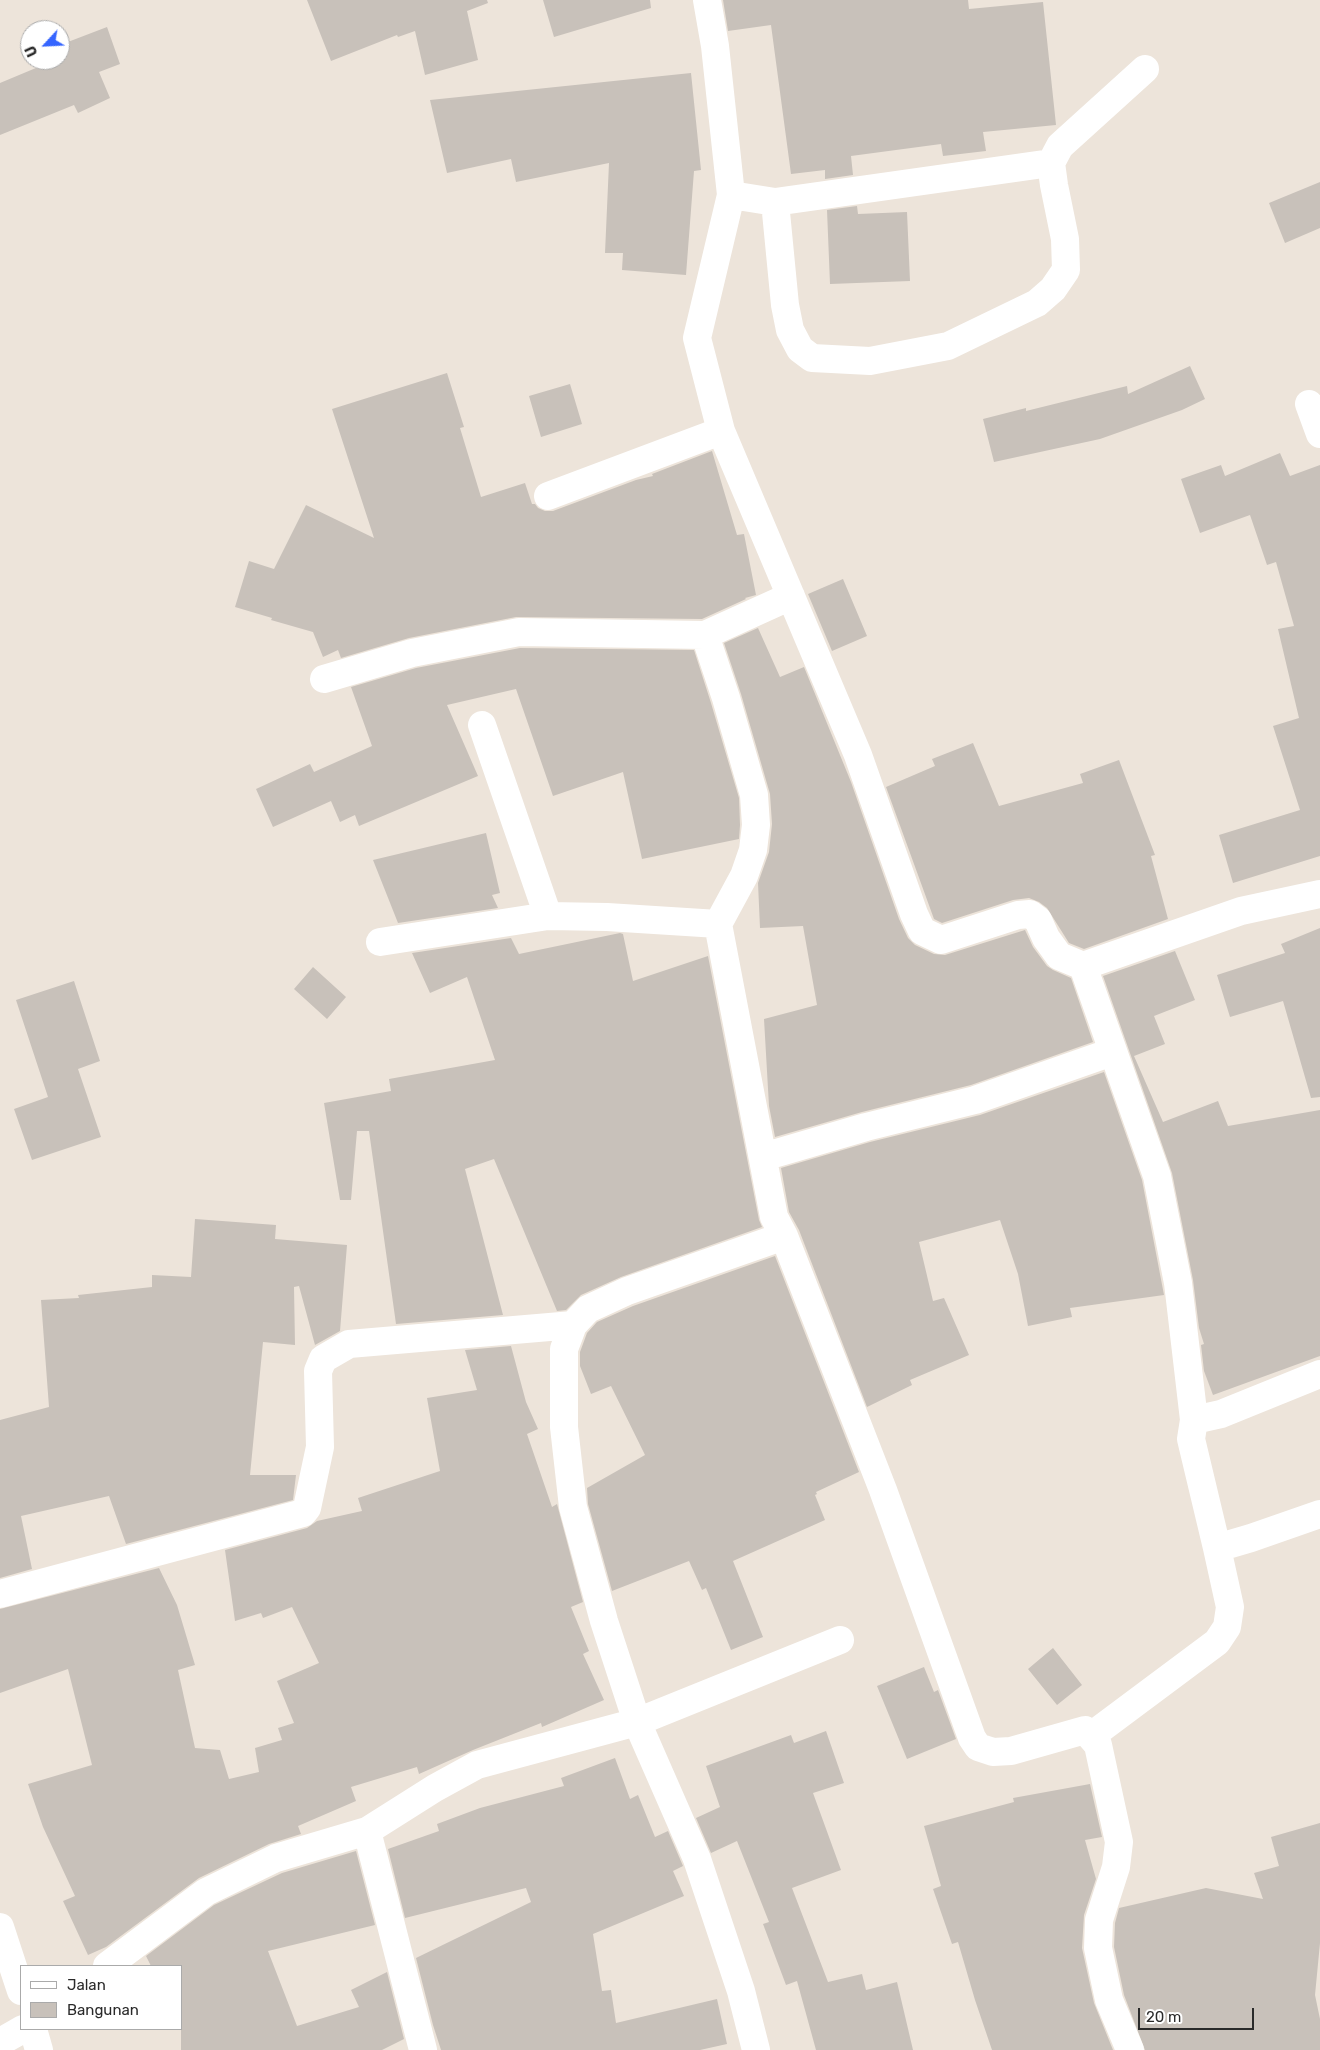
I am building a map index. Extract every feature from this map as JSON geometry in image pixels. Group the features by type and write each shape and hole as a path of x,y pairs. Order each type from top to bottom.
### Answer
{"street":[{"path":"707,0 715,46 731,195 697,338 720,431 858,755 914,914 922,931 941,940 1018,915 1030,914 1038,920 1046,938 1059,956 1083,966 1241,911 1320,894"},
{"path":"775,202 785,305 790,330 800,349 812,358 870,360 948,346 1037,303 1053,289 1066,270 1065,239 1051,163 1060,146 1145,69"},
{"path":"731,195 775,202 1051,163"},
{"path":"1309,404 1320,434"},
{"path":"548,496 720,431"},
{"path":"324,679 412,653 519,632 705,635 791,596"},
{"path":"705,635 726,698 754,795 756,825 753,850 744,876 718,924 774,1217 784,1236 883,1490 972,1738 978,1747 993,1752 1010,1751 1085,1730 1098,1745 1119,1842 1116,1866 1099,1920 1098,1948 1109,2000 1130,2050"},
{"path":"482,726 548,916"},
{"path":"380,942 548,916 607,917 718,924"},
{"path":"1083,966 1157,1176 1178,1284 1194,1420 1191,1438 1230,1607 1227,1627 1217,1642 1091,1736"},
{"path":"763,1157 866,1127 975,1100 1112,1052"},
{"path":"756,2050 741,1991 697,1858 637,1722 604,1621 573,1507 564,1427 564,1349 573,1324 588,1310 626,1291 784,1236"},
{"path":"0,1594 303,1513 307,1508 320,1447 318,1372 323,1359 348,1344 573,1324"},
{"path":"1194,1420 1221,1414 1320,1374"},
{"path":"1217,1548 1320,1514"},
{"path":"108,1965 206,1892 276,1858 367,1831 435,1788 476,1765 637,1722 840,1640"},
{"path":"367,1831 423,2050"},
{"path":"0,1927 20,1988"},
{"path":"0,2042 21,2030"},
{"path":"33,2030 39,2050"}],"building":[{"path":"307,0 487,0 488,3 467,11 478,60 425,75 415,31 398,37 397,35 331,61"},
{"path":"543,0 650,0 651,8 554,37"},
{"path":"723,0 968,0 969,9 1043,2 1056,125 983,132 986,151 943,156 941,144 851,156 853,175 825,179 825,170 791,174 771,25 728,31"},
{"path":"107,27 120,64 99,72 110,98 78,113 74,105 0,135 0,83 31,70 70,70 70,41"},
{"path":"691,73 701,170 694,171 686,275 622,270 623,253 605,253 609,163 516,182 511,159 447,173 430,100"},
{"path":"1320,182 1320,228 1285,243 1269,203"},
{"path":"857,206 858,214 907,212 910,281 830,284 827,210"},
{"path":"1190,366 1205,399 1182,410 1100,439 994,462 983,419 1026,408 1026,411 1127,386 1128,394"},
{"path":"447,373 464,427 460,428 481,497 525,483 532,504 545,511 553,511 636,480 653,476 652,474 712,451 737,535 744,534 756,595 745,598 702,619 516,617 409,638 341,658 338,650 323,657 313,632 235,607 249,561 274,569 306,505 374,538 332,409"},
{"path":"570,384 582,424 541,437 529,396"},
{"path":"1280,453 1290,476 1320,465 1320,856 1233,883 1219,835 1300,810 1273,726 1299,718 1278,629 1294,626 1276,562 1267,565 1250,515 1200,533 1181,479 1221,465 1225,476"},
{"path":"843,579 867,636 832,651 808,594"},
{"path":"758,628 780,677 804,667 851,782 899,919 908,938 915,945 934,954 945,955 1025,930 1033,947 1047,966 1071,978 1093,1042 971,1085 862,1112 775,1137 769,1106 764,1019 817,1005 803,926 760,928 758,883 769,852 772,824 770,794 724,643"},
{"path":"520,648 694,650 739,798 739,839 642,859 623,772 553,796 516,689 447,705 478,776 359,826 355,815 340,822 331,801 273,827 256,789 310,764 314,772 372,746 351,687 416,668"},
{"path":"973,743 999,806 1083,783 1080,774 1119,760 1155,855 1151,856 1168,919 1084,949 1069,943 1047,908 1029,898 1013,900 942,923 934,919 886,787 935,766 932,759"},
{"path":"486,833 500,893 492,895 498,908 398,923 373,860"},
{"path":"1320,928 1320,1097 1311,1098 1283,1001 1230,1017 1217,975 1285,953 1281,944"},
{"path":"620,933 623,934 633,981 708,956 759,1220 762,1227 621,1277 581,1295 566,1310 557,1311 494,1159 465,1169 503,1315 396,1324 369,1131 357,1131 351,1200 340,1200 324,1103 391,1091 389,1079 495,1060 467,977 430,993 412,953 511,938 519,954"},
{"path":"1175,951 1195,1000 1154,1016 1165,1044 1134,1056 1163,1122 1218,1101 1228,1126 1320,1110 1320,1356 1213,1395 1204,1371 1201,1345 1204,1344 1199,1328 1193,1280 1172,1173 1103,976"},
{"path":"313,967 346,997 327,1019 294,989"},
{"path":"74,981 100,1061 78,1069 101,1137 32,1160 14,1109 48,1097 16,1000"},
{"path":"1104,1072 1142,1180 1164,1295 1070,1308 1072,1317 1028,1326 1018,1274 1000,1220 919,1242 933,1301 944,1298 969,1355 910,1380 912,1385 867,1407 799,1230 789,1212 781,1168 870,1142 980,1115"},
{"path":"195,1219 276,1225 275,1239 347,1245 340,1331 315,1345 299,1286 294,1287 295,1345 263,1342 250,1475 296,1475 293,1500 126,1544 109,1496 21,1516 32,1569 0,1578 0,1420 49,1407 41,1300 79,1298 78,1295 152,1287 152,1275 191,1277"},
{"path":"775,1256 859,1472 816,1492 817,1494 815,1495 825,1520 733,1561 763,1637 731,1650 706,1588 702,1590 689,1561 612,1591 588,1504 587,1488 645,1455 611,1386 591,1394 580,1366 580,1352 587,1333 597,1322 633,1306"},
{"path":"511,1346 526,1402 538,1429 527,1434 552,1507 557,1504 583,1602 571,1607 589,1651 583,1654 604,1700 542,1727 541,1723 473,1750 419,1774 417,1767 351,1787 356,1801 298,1826 301,1834 269,1844 199,1878 106,1947 88,1955 63,1901 75,1896 43,1827 28,1784 92,1765 68,1669 0,1693 0,1609 159,1568 177,1605 195,1665 178,1670 195,1748 220,1750 229,1779 259,1772 255,1748 282,1740 278,1728 294,1723 277,1681 319,1663 292,1607 263,1618 261,1613 235,1621 225,1550 307,1528 317,1521 362,1511 358,1498 440,1471 427,1398 477,1390 465,1350"},
{"path":"1053,1648 1082,1685 1057,1705 1028,1669"},
{"path":"924,1667 934,1692 938,1690 956,1739 907,1759 877,1686"},
{"path":"826,1731 844,1783 813,1793 841,1870 792,1888 828,1982 862,1974 866,1990 897,1982 913,2050 816,2050 797,1981 786,1985 763,1924 769,1922 737,1841 711,1853 696,1818 720,1807 706,1766 791,1735 794,1743"},
{"path":"615,1758 630,1799 638,1795 655,1837 668,1831 683,1866 673,1871 684,1896 593,1934 602,1991 611,1990 616,2023 717,1999 727,2044 700,2050 441,2050 416,1958 531,1902 526,1888 405,1918 388,1849 439,1831 437,1824 480,1808 564,1786 561,1778"},
{"path":"1090,1784 1102,1837 1085,1840 1096,1879 1084,1915 1082,1948 1094,2003 1113,2050 992,2050 958,1942 952,1944 933,1889 941,1886 924,1826 1014,1802 1013,1798"},
{"path":"1320,1823 1320,1943 1315,1995 1320,2019 1320,2050 1145,2050 1124,1995 1114,1947 1115,1923 1119,1908 1206,1888 1263,1899 1254,1873 1279,1866 1271,1837"},
{"path":"356,1851 375,1925 268,1951 297,2026 359,2007 351,1990 387,1972 404,2039 382,2050 181,2050 182,1965 150,1965 146,1956 214,1905 282,1873"}]}
